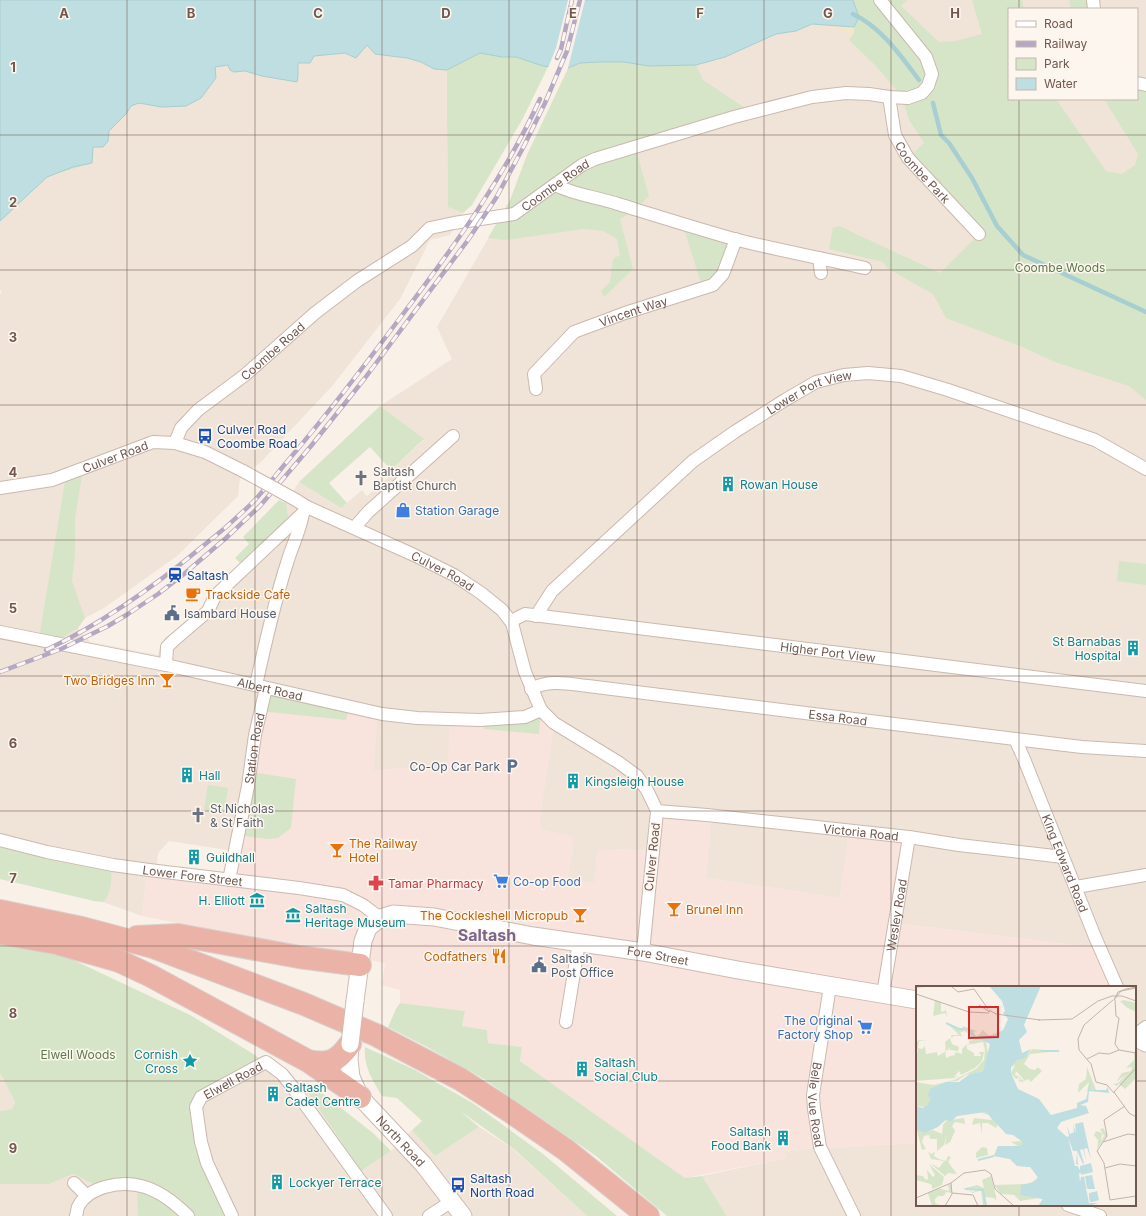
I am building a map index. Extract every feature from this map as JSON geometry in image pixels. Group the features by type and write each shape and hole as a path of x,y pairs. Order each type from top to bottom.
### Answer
{"highway":[{"path":"0,911 82,928 124,938 160,949 304,1004 376,1034 460,1079 510,1112 566,1150 648,1216"},
{"path":"0,933 56,943 119,961 151,976 308,1061 360,1097"},
{"path":"124,938 178,935 299,957 360,965"},
{"path":"308,1061 322,1064 332,1061 343,1054 350,1044"}],"street":[{"name":"Coombe Road","path":"175,443 181,428 198,410 245,375 316,313 357,281 412,246 430,228 514,214 582,164 734,116 812,97 846,93 908,98 922,93 928,86 932,74 926,57 880,0"},
{"name":"Coombe Park","path":"889,97 895,135 908,158 979,234"},
{"path":"555,185 565,190 582,195 602,198 736,239 864,268"},
{"name":"Vincent Way","path":"536,389 534,374 574,332 625,313 713,285 723,274 736,239"},
{"path":"819,258 821,273"},
{"name":"Lower Port View","path":"536,616 552,591 693,461 736,430 816,382 844,375 868,373 901,376 948,390 1095,440 1146,469"},
{"path":"355,527 368,512 453,436"},
{"name":"Culver Road","path":"0,488 52,480 154,442 175,443 205,452 296,500 305,510 355,527 454,575 481,593 502,610 511,621 531,689 541,710 554,723 618,762 637,776 647,790 657,811 643,952"},
{"path":"166,665 167,647 172,640 208,612 215,596 305,510"},
{"name":"Station Road","path":"229,880 248,786 269,626 287,562 305,510"},
{"name":"Higher Port View","path":"511,621 525,614 1146,691"},
{"name":"Albert Road","path":"0,632 166,665 372,712 417,718 480,720 525,717 541,710"},
{"name":"Essa Road","path":"531,689 540,684 556,683 588,686 1082,747 1146,751"},
{"name":"King Edward Road","path":"1015,739 1095,937 1117,986"},
{"name":"Victoria Road","path":"657,811 909,837 959,845 1063,857"},
{"name":"Wesley Road","path":"883,994 909,837"},
{"name":"Lower Fore Street","path":"0,840 47,852 113,865 299,888 343,896 363,906 380,918"},
{"path":"1076,887 1146,875"},
{"name":"Fore Street","path":"380,918 393,914 428,917 533,936 643,952 830,986 916,1000"},
{"path":"360,965 363,941 368,928 380,918"},
{"path":"566,1022 580,942"},
{"name":"North Road","path":"360,965 350,1044 349,1060 351,1077 360,1097 423,1164 463,1216"},
{"name":"Belle Vue Road","path":"830,986 813,1095 814,1109 820,1147 854,1216"},
{"path":"1136,1035 1146,1027"},
{"path":"1136,1037 1146,1043"},
{"name":"Elwell Road","path":"232,1216 207,1163 201,1142 196,1107 201,1097 266,1062 282,1074 291,1085 386,1216"},
{"path":"74,1183 87,1196"},
{"path":"76,1216 78,1207 87,1196 101,1188 129,1184 142,1186 158,1194 188,1216"},
{"path":"429,1216 452,1201"},
{"path":"1072,1206 1101,1213"}],"shaded area":[{"path":"853,0 1146,0 1146,1216 727,1216 702,1176 786,1158 783,1152 820,1147 832,1148 916,1143 916,1206 1136,1206 1136,986 1117,986 1099,948 895,923 849,831 840,898 706,878 711,816 652,851 616,849 594,883 567,880 573,847 573,837 542,830 539,822 554,723 448,772 398,768 373,771 377,720 234,851 169,841 158,853 156,871 146,879 142,916 103,902 0,879 0,294 2,292 0,289 0,222 47,177 92,163 93,146 108,141 109,131 131,106 139,103 161,107 201,98 216,78 215,67 228,64 234,72 245,71 262,76 297,82 297,63 310,63 314,56 345,53 367,44 375,54 407,58 421,62 434,69 447,70 448,207 463,213 450,235 430,240 400,299 333,385 260,463 240,478 238,496 177,556 104,608 85,618 78,628 90,642 158,655 165,638 196,615 289,521 286,503 299,482 341,508 362,490 367,496 393,473 391,470 424,440 380,406 452,359 437,327 511,199 527,155 568,68 696,65 725,57 776,34 796,31 813,24 854,27"},
{"path":"349,707 378,713 373,771 398,768 447,772 450,719 541,710 554,723 539,822 542,830 573,836 573,847 567,880 594,883 597,851 616,849 652,851 657,811 711,815 706,878 840,898 849,831 909,837 895,923 1100,948 1117,986 916,986 916,1143 832,1148 820,1147 784,1152 787,1158 685,1178 520,1061 522,1047 488,1043 487,1030 462,1026 465,1011 400,1003 400,990 382,985 385,963 142,916 146,879 149,870 229,880 260,711 346,720"},
{"path":"266,1062 307,1091 361,1171 391,1151 412,1130 435,1156 479,1127 512,1148 587,1216 232,1216 207,1163 201,1097"},
{"path":"0,1073 15,1102 12,1109 0,1111"},
{"path":"73,1174 101,1188 138,1186 138,1216 0,1216 0,1184 49,1184"}],"green space":[{"name":"Coombe Woods","path":"1,0 907,0 901,6 939,42 956,41 982,34 972,0 1022,0 1024,8 1008,8 1008,100 1057,100 1106,171 1122,174 1135,165 1138,154 1105,100 1138,100 1138,83 1146,85 1146,400 1129,386 1055,362 1020,346 946,318 933,294 887,268 883,262 829,249 833,228 839,226 940,273 979,234 908,158 924,143 909,120 902,97 877,67 849,40 854,33 853,27 812,24 796,31 776,34 725,57 696,65 703,80 751,112 635,146 649,196 635,210 620,219 633,269 604,297 601,291 610,282 613,259 620,255 617,239 603,231 583,229 506,240 488,238 510,200 527,155 568,69 548,67 522,120 472,205 463,213 448,207 447,70 434,69 421,62 407,58 375,54 367,45 356,58 345,53 314,56 310,63 298,63 297,82 262,76 245,71 234,72 230,70 228,65 215,67 216,78 201,98 186,106 161,107 139,103 131,106 126,114 109,131 108,141 103,147 93,147 92,163 47,177 0,222"},
{"path":"1069,0 1093,0 1094,8 1071,8"},
{"path":"682,223 736,239 727,265 703,289"},
{"path":"380,406 424,439 391,470 370,447 329,483 347,503 341,508 299,482"},
{"path":"83,468 75,519 75,553 72,581 85,618 78,628 62,638 40,633 66,475"},
{"path":"279,500 286,503 289,521 242,565 235,558 249,544 243,537"},
{"path":"1119,561 1146,564 1146,585 1117,581"},
{"path":"266,688 349,707 346,720 260,711"},
{"path":"541,710 539,734 484,729 484,720"},
{"path":"250,772 296,779 291,828 278,838 268,839 238,835"},
{"path":"208,785 228,788 224,814 204,810"},
{"path":"0,840 112,866 110,886 106,898 103,902 94,901 0,879"},
{"name":"Elwell Woods","path":"0,944 67,957 192,1016 266,1062 201,1097 199,1134 232,1216 138,1216 137,1186 101,1188 73,1174 49,1184 0,1184 0,1111 12,1109 15,1102 0,1073"},
{"path":"400,1003 465,1011 462,1026 487,1030 488,1043 522,1047 520,1061 685,1178 702,1176 727,1216 667,1216 596,1156 484,1079 388,1027"},
{"path":"365,1047 415,1070 474,1104 543,1154 617,1216 587,1216 514,1149 460,1111 479,1127 435,1156 412,1130 422,1121 397,1098 382,1096 367,1067"},
{"path":"313,1086 373,1133 391,1151 361,1171 307,1091"}],"sand":[{"path":"827,25 854,27 854,33 852,36 847,32"}],"water":[{"path":"0,0 853,0 859,17 854,27 812,24 796,31 776,34 725,57 696,65 649,66 624,62 599,62 580,63 564,68 543,66 516,57 502,57 480,53 447,70 434,69 421,62 407,58 375,54 367,45 356,58 345,53 314,56 310,63 298,63 297,82 262,76 245,71 234,72 230,70 228,65 215,67 216,78 201,98 186,106 161,107 139,103 131,106 126,114 109,131 108,141 103,147 93,147 92,163 73,167 47,177 0,221"}],"pier":[{"path":"568,0 585,0 568,68 567,70 548,68 556,48"}],"waterway":[{"path":"853,14 882,34 919,80"},
{"path":"933,103 941,135 949,143 972,178 997,226 1023,255 1146,312"}],"railway":[{"path":"557,58 561,49 572,0"},
{"path":"0,672 61,649 108,626 128,614 184,574 260,506 311,446 365,378 468,240 496,198 545,103 567,51 580,0"},
{"path":"46,650 88,628 128,603 185,561 242,513 259,496 347,388 458,239 494,185 526,128 540,99"}],"place":[{"name":"Culver Road Coombe Road","path":"205,436"},
{"name":"Saltash Baptist Church","path":"361,478"},
{"name":"Rowan House","path":"728,484"},
{"name":"Station Garage","path":"403,510"},
{"name":"Saltash","path":"175,575"},
{"name":"Trackside Cafe","path":"193,594"},
{"name":"Isambard House","path":"172,613"},
{"name":"St Barnabas Hospital","path":"1133,648"},
{"name":"Two Bridges Inn","path":"167,680"},
{"name":"Co-Op Car Park","path":"512,766"},
{"name":"Hall","path":"187,775"},
{"name":"Kingsleigh House","path":"573,781"},
{"name":"St Nicholas & St Faith","path":"198,815"},
{"name":"The Railway Hotel","path":"337,850"},
{"name":"Guildhall","path":"194,857"},
{"name":"Co-op Food","path":"501,881"},
{"name":"Tamar Pharmacy","path":"376,883"},
{"name":"H. Elliott","path":"257,900"},
{"name":"Brunel Inn","path":"674,909"},
{"name":"Saltash Heritage Museum","path":"293,915"},
{"name":"The Cockleshell Micropub","path":"580,915"},
{"name":"Codfathers","path":"499,956"},
{"name":"Saltash Post Office","path":"539,965"},
{"name":"The Original Factory Shop","path":"865,1027"},
{"name":"Cornish Cross","path":"190,1061"},
{"name":"Saltash Social Club","path":"582,1069"},
{"name":"Saltash Cadet Centre","path":"273,1094"},
{"name":"Saltash Food Bank","path":"783,1138"},
{"name":"Lockyer Terrace","path":"277,1182"},
{"name":"Saltash North Road","path":"458,1185"}],"district":[{"name":"Saltash","path":"487,935"}]}
